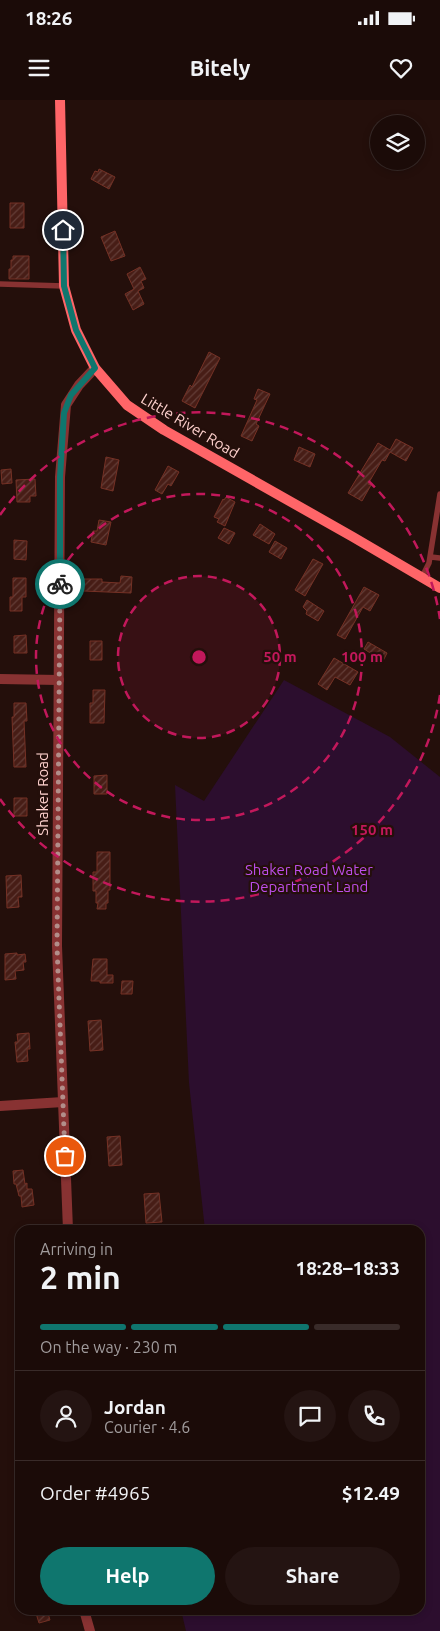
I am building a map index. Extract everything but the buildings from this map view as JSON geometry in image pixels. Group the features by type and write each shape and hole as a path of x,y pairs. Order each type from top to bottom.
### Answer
{"main road":[{"name":"Little River Road","path":"60,100 64,286 76,330 95,368 127,406 164,430 440,588"}],"street":[{"name":"Shaker Road","path":"68,1225 57,946 60,477 64,413 71,395 95,368"},
{"path":"0,679 59,680"},
{"path":"0,1106 63,1102"},
{"path":"85,1615 89,1631"}],"lane":[{"path":"0,284 64,286"},
{"path":"422,577 431,557 440,494"},
{"path":"431,557 440,558"}],"green space":[{"name":"Shaker Road Water Department Land","path":"284,680 390,737 440,777 440,1631 186,1631 182,1615 425,1615 425,1225 204,1225 189,1083 175,785 204,801"}],"way so far":[{"path":"60,584 57,946 65,1156"}],"route":[{"path":"60,584 60,477 64,413 71,395 95,368 76,330 64,286 63,230"}]}
